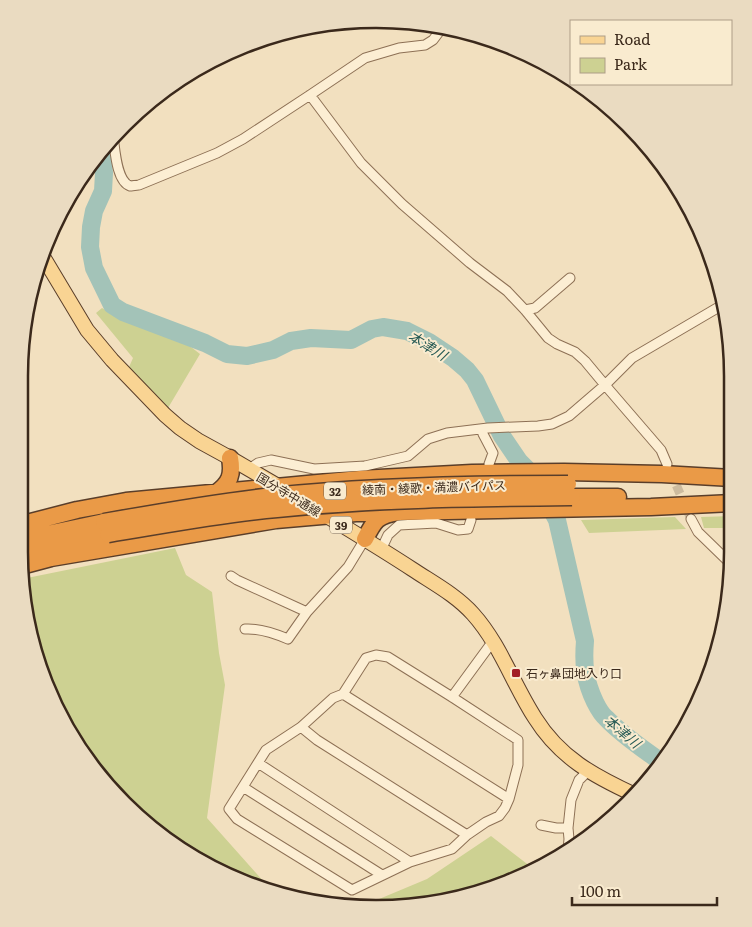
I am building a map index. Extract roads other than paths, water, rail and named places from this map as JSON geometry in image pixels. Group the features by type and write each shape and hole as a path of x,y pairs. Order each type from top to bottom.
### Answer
{"highway":[{"path":"216,493 224,487 230,477 232,472 230,458"},
{"path":"28,522 126,501 496,468 570,490 652,507 724,502"},
{"path":"28,564 51,558 276,520 356,513 515,509 570,490 662,474 724,478"},
{"name":"綾南・綾歌・満濃バイパス","path":"28,551 106,528 216,504 272,496 335,491 506,484 570,490 724,498"},
{"name":"綾南・綾歌・満濃バイパス","path":"570,490 724,486"},
{"path":"365,539 376,519 399,512"},
{"name":"綾南・綾歌・満濃バイパス","path":"28,539 106,528"}],"main road":[{"name":"国分寺中通線","path":"47,263 87,330 112,360 165,415 199,441 365,539 459,601 482,625 493,641 534,717 552,742 588,771 628,791"}],"street":[{"path":"115,145 120,174 124,181 131,186 139,186 243,139 365,58 399,48 425,45 433,40 438,33"},
{"path":"310,95 361,163 388,191 470,263 507,291 548,338 575,352 584,361 661,450 667,464"},
{"path":"525,310 535,308 570,278"},
{"path":"249,469 258,463 271,460 314,469 365,466 408,456 428,440 447,432 552,424 569,416 605,385 632,358 718,308"},
{"path":"485,429 483,434 494,453 496,468"},
{"path":"692,519 698,532 724,557"},
{"path":"382,550 388,535 399,525 436,524 458,530 468,529 471,520"},
{"path":"245,629 254,628 273,632 288,639 308,612 348,567 365,539"},
{"path":"231,576 236,580 308,612"},
{"path":"452,697 493,641"},
{"path":"376,655 388,657 452,697 518,740 518,765 505,808 498,816 467,835 452,849 410,862 352,890 237,819 229,809 266,750 301,727 333,698 344,694 366,658 376,655"},
{"path":"344,694 509,799"},
{"path":"301,727 317,740 467,835"},
{"path":"258,763 410,862"},
{"path":"570,841 568,828 571,800 579,780 588,771"},
{"path":"243,787 382,875"},
{"path":"541,825 568,828"}],"waterway":[{"name":"本津川","path":"103,160 103,191 94,211 90,247 94,268 112,305 123,312 205,343 227,354 247,356 273,350 291,341 311,338 351,340 372,329 383,327 407,331 429,342 467,370 475,380 502,436 519,461 532,474 557,520 585,641 584,658 587,680 595,702 601,713 612,724 656,758"},
{"path":"95,171 104,173"}],"tunnel":[{"path":"671,473 691,519"}],"place":[{"name":"石ヶ鼻団地入り口","path":"516,673"}]}
